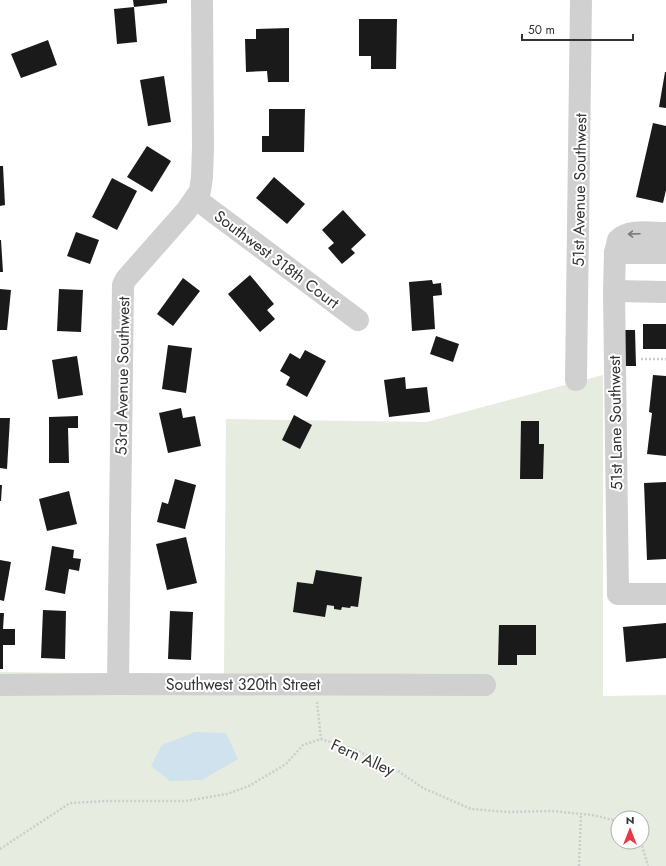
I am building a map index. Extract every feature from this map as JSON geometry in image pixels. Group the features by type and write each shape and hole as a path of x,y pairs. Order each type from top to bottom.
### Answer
{"street":[{"name":"53rd Avenue Southwest","path":"118,684 123,285 126,279 196,199 200,191 202,177 202,0"},
{"name":"51st Avenue Southwest","path":"576,380 581,0"},
{"name":"Southwest 318th Court","path":"196,199 358,320"},
{"path":"666,234 625,234 618,240 615,253 666,253"},
{"name":"51st Lane Southwest","path":"615,253 614,291 618,594 666,594"},
{"path":"614,291 666,292"},
{"name":"Southwest 320th Street","path":"0,685 485,685"}],"path":[{"path":"641,360 666,359"},
{"name":"Fern Alley","path":"0,849 70,803 108,801 186,801 227,794 249,786 286,764 303,745 321,739 356,750 395,769 424,788 470,809 508,812 552,811 592,815 610,819"},
{"path":"579,866 581,814"},
{"path":"643,850 648,866"}],"shaded area":[{"path":"603,375 603,696 666,695 666,866 0,866 0,672 224,675 226,419 427,422"}],"water":[{"path":"195,732 226,733 238,759 202,780 170,781 151,766 162,745"}],"building":[{"path":"133,0 167,0 167,3 134,7"},
{"path":"134,7 137,42 117,44 114,9"},
{"path":"359,19 397,19 396,69 371,69 371,56 359,56"},
{"path":"289,28 289,82 268,82 267,71 246,72 245,39 256,39 256,29"},
{"path":"48,40 57,65 21,78 11,54"},
{"path":"666,72 666,108 659,107"},
{"path":"164,76 171,122 148,126 140,80"},
{"path":"269,109 305,109 304,152 262,152 262,136 269,136"},
{"path":"653,123 666,126 666,190 663,203 636,197"},
{"path":"147,146 171,161 152,192 127,177"},
{"path":"0,166 3,166 5,205 0,206"},
{"path":"274,177 305,204 287,224 256,198"},
{"path":"112,178 137,191 117,230 92,217"},
{"path":"343,210 366,235 351,249 355,253 342,264 328,248 334,243 322,230"},
{"path":"76,232 99,240 90,264 67,256"},
{"path":"1,240 3,272 0,272"},
{"path":"250,275 274,304 267,310 275,319 260,332 228,294"},
{"path":"183,278 200,291 173,326 157,314"},
{"path":"432,280 433,284 441,283 442,295 433,296 435,329 412,331 409,282"},
{"path":"0,289 11,290 7,330 0,330"},
{"path":"59,289 83,290 81,332 57,331"},
{"path":"643,324 666,324 666,349 643,349"},
{"path":"622,330 635,330 636,366 622,366"},
{"path":"436,336 459,344 453,362 430,354"},
{"path":"168,345 192,348 186,393 162,389"},
{"path":"305,350 326,361 307,397 286,385 290,377 280,371 290,353 300,359"},
{"path":"77,356 83,395 58,399 52,360"},
{"path":"653,375 666,376 666,456 647,454 652,413 649,412"},
{"path":"405,377 406,389 427,387 430,412 389,417 384,380"},
{"path":"181,408 183,418 195,416 201,446 168,453 159,413"},
{"path":"294,415 312,425 300,449 282,440"},
{"path":"78,416 78,428 68,428 69,463 49,463 49,417"},
{"path":"0,418 10,418 7,469 0,468"},
{"path":"521,421 539,421 539,444 544,444 543,479 520,479"},
{"path":"175,479 196,485 185,529 157,522 162,502 168,504"},
{"path":"666,482 666,559 647,560 644,483"},
{"path":"0,485 2,485 1,501 0,501"},
{"path":"69,491 77,524 47,531 39,499"},
{"path":"186,537 197,583 167,590 156,544"},
{"path":"52,546 74,550 73,558 81,559 79,571 69,569 65,594 45,590"},
{"path":"0,560 11,562 4,601 0,600"},
{"path":"316,570 362,577 358,607 342,607 341,610 334,609 334,606 327,605 325,617 293,612 297,582 313,584"},
{"path":"43,610 66,611 65,659 41,658"},
{"path":"170,611 193,612 191,660 168,659"},
{"path":"0,613 4,613 3,629 15,629 15,645 3,645 3,669 0,669"},
{"path":"666,623 666,658 626,662 623,627"},
{"path":"499,625 536,625 536,655 517,655 517,665 498,665"}]}
